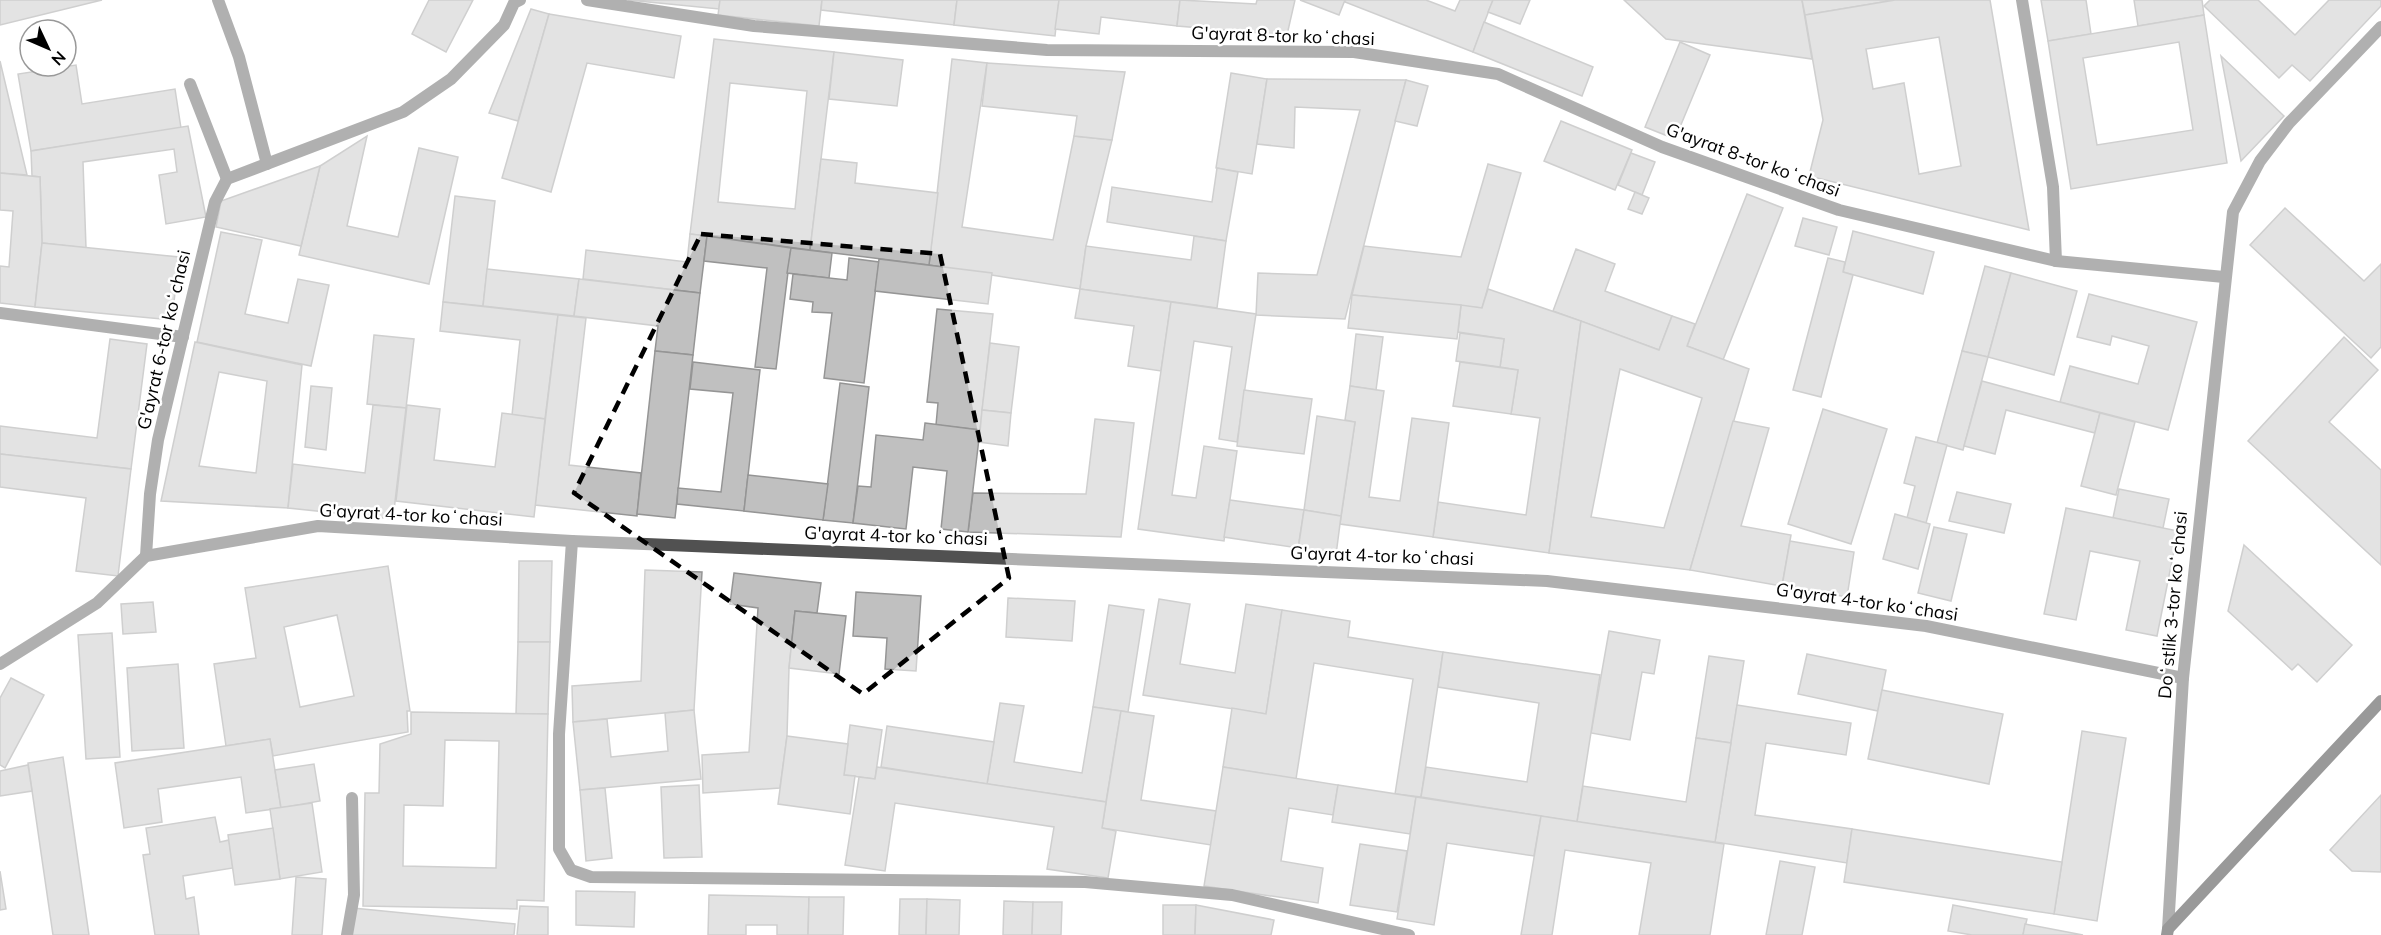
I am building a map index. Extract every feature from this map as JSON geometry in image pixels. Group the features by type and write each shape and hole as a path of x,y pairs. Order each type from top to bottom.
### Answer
{"street":[{"path":"218,0 239,57 267,164"},
{"path":"190,84 227,179 403,112 451,79 504,25 514,3 520,0"},
{"name":"G'ayrat 8-tor koʻchasi","path":"587,0 754,26 1047,50 1354,52 1498,74 1662,147 1839,210 2056,261 2224,277"},
{"path":"2022,0 2053,187 2056,261"},
{"name":"Doʻstlik 3-tor koʻchasi","path":"2168,932 2183,678 2224,277 2233,212 2260,161 2289,123 2381,27"},
{"name":"G'ayrat 6-tor koʻchasi","path":"146,556 150,494 158,440 215,202 227,179"},
{"path":"0,313 183,337"},
{"name":"G'ayrat 4-tor koʻchasi","path":"146,556 318,526 572,541 1547,581 1926,626 2183,678"},
{"path":"572,541 560,734 559,849 571,870 591,877 1085,882 1232,895 1408,935"},
{"path":"0,664 98,603 146,556"},
{"name":"Doʻstlik 3-tor koʻchasi","path":"2168,932 2381,701"},
{"path":"346,935 354,895 352,798"}],"highlighted area":[{"path":"701,234 940,254 1009,578 863,694 574,493"}],"building":[{"path":"0,0 102,0 29,18 18,18 18,21 0,25"},
{"path":"429,0 473,0 446,52 412,34"},
{"path":"628,0 720,0 719,9"},
{"path":"720,0 822,0 819,26 718,15"},
{"path":"822,0 957,0 954,25 821,10"},
{"path":"957,0 1059,0 1055,36 954,25"},
{"path":"1059,0 1180,0 1177,26 1101,17 1099,34 1055,29"},
{"path":"1180,0 1256,4 1257,0 1295,0 1287,35 1177,26"},
{"path":"1300,0 1345,0 1339,15"},
{"path":"1345,0 1426,0 1455,11 1460,0 1493,0 1473,52 1345,2"},
{"path":"1493,0 1530,0 1520,24 1488,12"},
{"path":"1624,0 1802,0 1812,59 1666,39"},
{"path":"1802,0 1895,0 1805,15"},
{"path":"1895,0 1990,0 2029,230 1809,176 1823,120 1805,15","holes":["1939,37 1961,166 1919,174 1904,83 1873,89 1866,49"]},
{"path":"2041,0 2086,0 2091,34 2048,41"},
{"path":"2134,0 2202,0 2204,15 2138,26"},
{"path":"2210,0 2258,0 2295,35 2329,0 2381,0 2381,6 2310,81 2292,65 2279,78 2204,6"},
{"path":"531,9 549,14 518,121 489,113"},
{"path":"549,14 681,36 674,78 587,63 551,192 502,178"},
{"path":"2204,15 2227,163 2071,189 2048,41","holes":["2179,42 2193,130 2097,145 2083,58"]},
{"path":"1484,22 1593,67 1582,96 1473,52"},
{"path":"714,39 834,52 810,250 690,234","holes":["730,83 807,91 795,209 718,202"]},
{"path":"1680,42 1710,55 1675,139 1645,127"},
{"path":"834,52 903,60 897,106 829,99"},
{"path":"2221,56 2284,116 2241,161"},
{"path":"952,59 987,63 962,227 1053,240 1074,136 1112,140 1086,246 1080,289 929,265"},
{"path":"0,61 27,175 0,173"},
{"path":"987,63 1125,72 1112,140 1074,136 1077,116 982,106"},
{"path":"1231,73 1267,79 1252,174 1216,168"},
{"path":"19,78 78,78 82,104 175,89 181,128 31,151"},
{"path":"1267,79 1406,80 1345,319 1256,315 1258,273 1317,275 1360,110 1295,107 1294,148 1257,144"},
{"path":"1406,80 1428,86 1417,126 1395,121"},
{"path":"1561,121 1632,150 1615,190 1544,161"},
{"path":"188,126 206,217 166,224 159,175 177,172 174,149 83,162 86,248 42,243 40,177 32,176 31,151"},
{"path":"367,136 347,226 398,237 419,148 458,157 429,284 299,255 320,166"},
{"path":"1631,153 1655,162 1642,195 1618,185"},
{"path":"821,159 857,163 855,183 938,193 929,265 810,250"},
{"path":"1488,164 1521,173 1482,308 1352,295 1364,246 1461,257"},
{"path":"320,166 301,246 216,227 221,201"},
{"path":"1217,168 1238,172 1226,241 1107,222 1112,187 1212,202"},
{"path":"0,173 40,177 42,243 35,307 0,303 0,266 9,267 13,211 0,210"},
{"path":"1635,192 1649,198 1642,214 1628,209"},
{"path":"1747,194 1783,208 1723,360 1687,346"},
{"path":"455,196 495,201 483,306 443,302"},
{"path":"2285,208 2364,281 2381,264 2381,347 2371,358 2250,245"},
{"path":"1803,218 1837,227 1829,255 1795,246"},
{"path":"1853,231 1934,252 1923,294 1843,272"},
{"path":"221,232 262,240 245,314 288,323 298,279 329,285 311,366 197,342"},
{"path":"690,234 707,236 700,293 583,279 586,250 687,262"},
{"path":"707,236 791,248 776,369 755,367 767,268 704,261"},
{"path":"1194,236 1226,241 1217,308 1080,289 1086,246 1191,260"},
{"path":"42,243 179,257 172,320 35,307"},
{"path":"791,248 832,253 829,278 787,273"},
{"path":"1576,249 1615,264 1605,291 1672,316 1659,350 1553,311"},
{"path":"849,258 879,262 864,383 824,378 832,313 812,312 813,302 790,299 793,274 847,280"},
{"path":"1828,258 1845,262 1843,272 1853,275 1821,397 1793,390"},
{"path":"879,259 992,273 988,304 875,291"},
{"path":"1985,266 2011,273 1988,357 1962,351"},
{"path":"487,269 579,279 574,316 483,306"},
{"path":"2011,273 2077,291 2054,375 1988,357"},
{"path":"579,279 700,293 693,355 655,351 658,326 574,316"},
{"path":"1080,289 1171,302 1161,371 1128,366 1134,326 1075,318"},
{"path":"1488,289 1581,321 1549,553 1433,537 1438,502 1526,515 1540,418 1511,414 1518,370 1500,367 1504,339 1458,332 1461,305 1482,308"},
{"path":"2089,294 2197,322 2168,430 2060,402 2070,366 2138,384 2149,346 2112,336 2110,345 2077,337"},
{"path":"1352,295 1461,305 1457,339 1348,328"},
{"path":"443,302 558,315 545,419 512,415 520,340 440,331"},
{"path":"1171,302 1256,314 1237,442 1219,439 1232,347 1194,341 1172,495 1196,498 1204,446 1237,451 1224,541 1138,529"},
{"path":"937,309 993,314 980,430 936,425 938,403 927,402"},
{"path":"558,315 586,318 569,465 641,473 637,516 535,505"},
{"path":"1672,316 1695,324 1687,346 1749,369 1690,570 1549,553 1581,321 1659,350","holes":["1620,369 1702,398 1664,528 1591,517"]},
{"path":"1460,333 1504,339 1500,367 1456,361"},
{"path":"1356,334 1383,337 1376,390 1350,386"},
{"path":"374,335 414,339 406,408 367,404"},
{"path":"2344,337 2378,370 2329,422 2381,470 2381,565 2248,441"},
{"path":"110,339 147,344 131,469 0,454 0,426 97,438"},
{"path":"195,342 302,365 288,508 161,501","holes":["219,372 267,381 256,473 199,466"]},
{"path":"990,343 1019,347 1011,413 982,410"},
{"path":"655,351 693,355 675,518 637,514"},
{"path":"1962,351 1988,357 1963,450 1937,443"},
{"path":"693,362 760,370 744,511 677,504 678,488 721,492 733,393 690,389"},
{"path":"1460,362 1518,370 1511,414 1453,406"},
{"path":"1982,381 2100,413 2095,433 2006,410 1995,454 1964,446"},
{"path":"840,383 869,387 853,523 823,520"},
{"path":"311,386 332,388 326,450 305,447"},
{"path":"1350,386 1384,391 1369,497 1400,501 1412,418 1449,423 1433,537 1340,524 1355,422 1345,420"},
{"path":"1244,390 1312,399 1304,454 1237,446"},
{"path":"373,405 406,408 393,519 288,508 293,464 365,473"},
{"path":"407,405 440,409 434,460 495,467 502,413 545,419 534,517 396,501"},
{"path":"1823,409 1887,429 1851,544 1788,524"},
{"path":"982,410 1011,413 1008,446 979,442"},
{"path":"2100,413 2135,422 2116,495 2081,486"},
{"path":"1317,416 1355,422 1341,516 1304,510"},
{"path":"1095,419 1134,423 1121,537 968,532 973,493 1086,494"},
{"path":"1733,421 1769,428 1741,526 1791,535 1782,586 1690,570"},
{"path":"925,423 980,430 968,532 941,529 947,471 913,467 906,529 853,523 858,486 871,487 876,435 923,440"},
{"path":"1916,437 1947,445 1926,523 1907,518 1915,486 1904,483"},
{"path":"0,454 131,469 118,576 76,571 86,498 0,487"},
{"path":"748,475 828,484 823,520 744,511"},
{"path":"2119,489 2169,499 2163,528 2113,518"},
{"path":"1957,492 2011,504 2004,533 1949,521"},
{"path":"1230,500 1304,510 1298,548 1224,537"},
{"path":"2066,508 2178,531 2157,636 2126,630 2140,561 2090,551 2076,620 2044,614"},
{"path":"1304,510 1341,516 1336,555 1298,550"},
{"path":"1895,514 1930,524 1918,569 1883,559"},
{"path":"1934,527 1967,534 1951,601 1918,593"},
{"path":"1790,541 1854,552 1847,597 1782,586"},
{"path":"2244,545 2352,645 2317,682 2298,664 2292,670 2228,611"},
{"path":"519,561 552,561 550,642 518,642"},
{"path":"388,566 410,711 407,711 408,732 273,756 270,739 226,746 214,664 256,658 245,588","holes":["337,615 354,696 300,707 284,627"]},
{"path":"645,570 702,572 694,710 573,722 572,686 641,681"},
{"path":"734,573 821,583 817,613 795,611 789,668 787,736 780,788 703,793 702,755 749,752 758,608 730,604"},
{"path":"856,592 921,596 916,671 885,669 887,638 853,636"},
{"path":"1008,598 1075,601 1072,641 1006,637"},
{"path":"1159,599 1190,604 1180,664 1235,673 1246,604 1282,610 1266,714 1143,695"},
{"path":"153,602 156,632 123,634 121,604"},
{"path":"1109,605 1144,610 1128,712 1093,707"},
{"path":"1282,610 1350,621 1348,637 1443,652 1421,797 1395,794 1413,679 1314,663 1296,779 1223,767 1232,708 1266,714"},
{"path":"795,611 846,616 839,674 789,668"},
{"path":"1609,631 1660,640 1654,674 1642,672 1630,740 1591,733"},
{"path":"112,633 120,757 86,759 78,635"},
{"path":"518,642 550,642 548,714 516,714"},
{"path":"1443,652 1600,675 1577,822 1421,797 1426,767 1527,782 1539,703 1438,687"},
{"path":"1807,654 1886,670 1878,711 1798,694"},
{"path":"1709,656 1744,661 1731,743 1696,738"},
{"path":"178,664 184,748 132,751 127,668"},
{"path":"11,678 44,695 5,768 0,765 0,698"},
{"path":"1882,690 2003,714 1989,784 1868,759"},
{"path":"1000,703 1024,706 1014,762 1082,773 1093,707 1121,711 1106,802 987,784"},
{"path":"1737,705 1851,723 1846,755 1766,743 1755,815 1852,829 1847,863 1715,842"},
{"path":"694,710 701,779 580,790 573,722 607,719 611,757 668,751 665,713"},
{"path":"1121,711 1154,716 1141,800 1216,811 1211,845 1102,828"},
{"path":"411,712 548,714 544,901 517,900 517,909 363,906 365,793 379,793 380,744 411,734","holes":["445,740 499,741 496,868 403,866 404,805 443,806"]},
{"path":"850,725 882,730 875,779 844,775"},
{"path":"887,726 994,742 987,784 881,767"},
{"path":"2082,731 2126,738 2097,921 2054,914"},
{"path":"787,736 848,744 844,775 855,776 850,814 778,804"},
{"path":"1696,738 1731,743 1715,842 1577,822 1583,786 1686,802"},
{"path":"270,739 281,808 246,813 241,777 158,789 162,822 124,828 115,763"},
{"path":"63,757 89,935 53,935 28,763"},
{"path":"314,764 320,801 281,808 275,770"},
{"path":"28,765 32,791 0,796 0,771"},
{"path":"877,767 1106,802 1102,828 1116,831 1108,878 1047,869 1054,827 895,803 885,871 845,865 859,777 875,779"},
{"path":"1223,767 1338,785 1333,815 1289,808 1281,861 1323,868 1318,903 1204,886"},
{"path":"699,785 702,857 664,858 661,787"},
{"path":"1338,785 1416,797 1410,834 1332,822"},
{"path":"605,788 612,858 586,861 580,790"},
{"path":"2381,795 2381,872 2352,871 2330,850"},
{"path":"1416,797 1541,816 1534,856 1447,843 1434,925 1397,919"},
{"path":"312,803 322,872 280,879 270,809"},
{"path":"1541,816 1724,844 1710,935 1639,935 1651,863 1565,850 1552,935 1521,935"},
{"path":"215,817 220,842 229,840 233,868 183,876 186,899 194,897 199,935 155,935 143,855 150,854 146,828"},
{"path":"273,828 280,879 235,885 228,835"},
{"path":"1852,829 2062,862 2054,914 1844,882"},
{"path":"1360,844 1407,851 1397,912 1350,905"},
{"path":"1780,861 1815,867 1802,935 1766,935"},
{"path":"0,871 6,909 0,910"},
{"path":"296,877 326,879 322,935 292,935"},
{"path":"576,891 635,892 634,927 576,925"},
{"path":"709,895 809,897 808,935 777,935 777,925 746,925 746,935 708,935"},
{"path":"809,897 844,897 843,935 808,935"},
{"path":"900,899 927,899 926,935 899,935"},
{"path":"927,899 960,900 959,935 926,935"},
{"path":"1004,901 1033,902 1032,935 1003,935"},
{"path":"1033,902 1062,902 1061,935 1032,935"},
{"path":"1163,905 1196,905 1195,935 1163,935"},
{"path":"1196,905 1274,920 1271,935 1195,935"},
{"path":"1953,905 2027,919 2023,935 1972,935 1948,931"},
{"path":"520,906 548,907 548,935 517,935"},
{"path":"353,908 515,924 514,935 350,935"},
{"path":"2025,924 2083,935 2023,935"}]}
